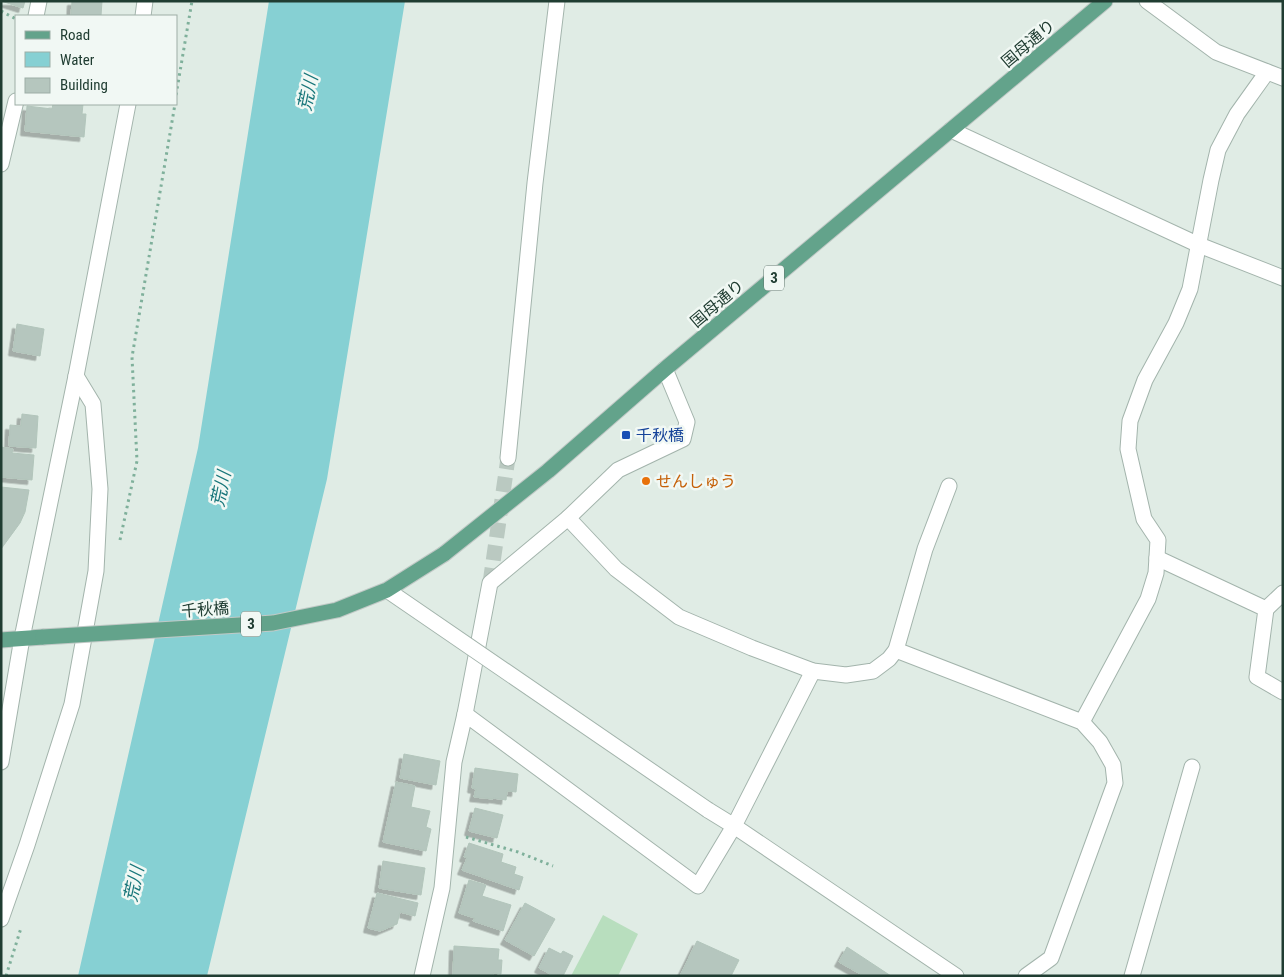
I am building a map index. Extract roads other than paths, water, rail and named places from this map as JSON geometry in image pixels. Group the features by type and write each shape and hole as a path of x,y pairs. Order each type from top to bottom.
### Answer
{"main road":[{"name":"国母通り","path":"444,554 548,471 665,368 1105,1"},
{"name":"千秋橋","path":"22,638 273,623 336,610 387,590 444,554"},
{"name":"3","path":"1,640 22,638"}],"street":[{"path":"36,15 39,1"},
{"path":"142,15 145,1"},
{"path":"508,458 535,183 557,1"},
{"path":"1146,1 1216,52 1283,78"},
{"path":"1082,722 1148,599 1156,573 1158,540 1144,518 1128,450 1130,421 1144,380 1176,323 1190,289 1218,150 1237,114 1267,72"},
{"path":"1,164 15,105"},
{"path":"1,762 22,638 76,376 128,105"},
{"path":"951,130 1199,245 1283,278"},
{"path":"422,976 442,888 454,762 490,583 568,518 618,470 683,438 687,422 665,368"},
{"path":"1,919 72,704 96,570 100,490 93,404 76,376"},
{"path":"568,518 616,569 679,617 813,671 846,675 873,670 889,659 896,650 925,549 949,486"},
{"path":"1157,558 1266,609"},
{"path":"387,590 708,810 956,976"},
{"path":"1283,593 1266,609 1256,677 1283,692"},
{"path":"896,650 1082,722 1100,742 1113,765 1115,783 1051,958 1026,976"},
{"path":"465,714 698,886 734,826 813,671"},
{"path":"1132,976 1192,767"}],"water":[{"name":"荒川","path":"269,1 405,1 327,479 207,976 78,976 198,448"}],"tunnel":[{"path":"490,583 508,458"}],"place":[{"name":"千秋橋","path":"626,435"},
{"name":"せんしゅう","path":"646,481"}]}
